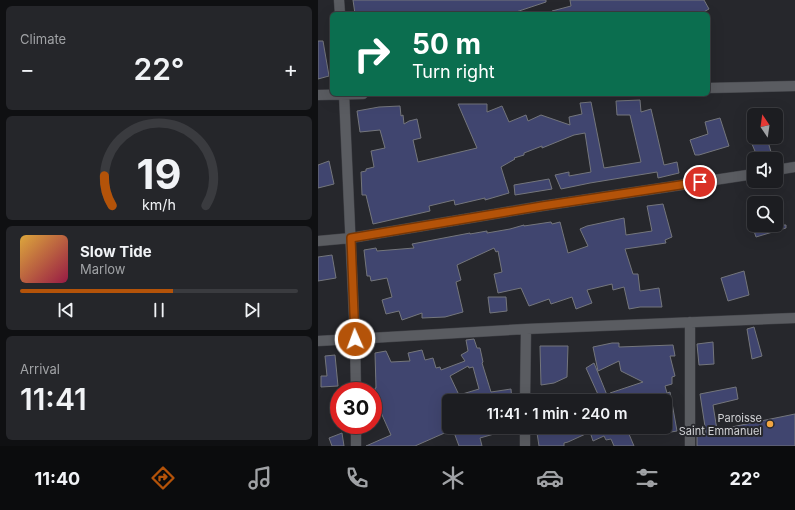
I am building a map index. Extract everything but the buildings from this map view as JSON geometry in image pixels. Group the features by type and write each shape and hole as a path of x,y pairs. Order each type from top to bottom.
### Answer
{"street":[{"path":"339,0 340,12"},
{"path":"710,88 795,86"},
{"path":"318,95 330,95"},
{"path":"344,96 356,382"},
{"path":"783,169 795,167"},
{"path":"318,241 351,238 542,206 747,175"},
{"path":"318,341 526,329 795,318"},
{"path":"690,322 690,446"},
{"path":"525,394 526,329"},
{"path":"356,434 356,446"},
{"path":"525,434 525,446"}],"place":[{"name":"Paroisse Saint Emmanuel","path":"770,424"}],"route":[{"path":"355,339 351,238 542,206 700,182"}]}
